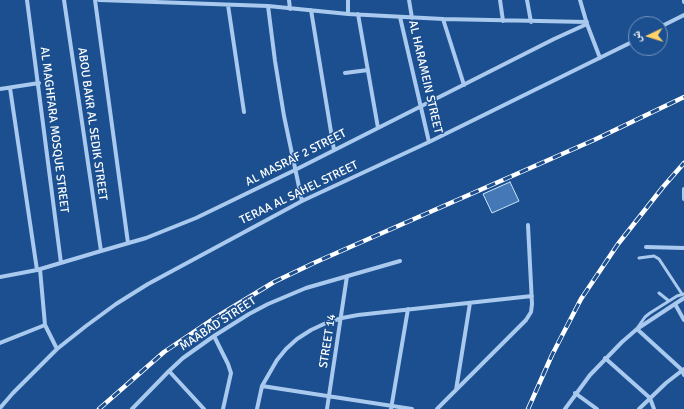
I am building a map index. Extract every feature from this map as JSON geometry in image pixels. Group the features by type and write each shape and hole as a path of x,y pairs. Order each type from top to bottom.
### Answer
{"street":[{"name":"AL MAGHFARA MOSQUE STREET","path":"27,0 62,263"},
{"name":"ABOU BAKR AL SEDIK STREET","path":"64,0 101,251"},
{"path":"95,0 128,243"},
{"path":"99,0 161,1 268,6 348,14 412,18 587,23"},
{"path":"289,0 290,8"},
{"path":"348,0 348,14"},
{"path":"409,0 412,18"},
{"path":"500,0 503,21"},
{"path":"527,0 531,22"},
{"path":"580,0 600,58"},
{"path":"228,5 244,112"},
{"path":"268,6 281,100 302,201"},
{"path":"311,10 334,150"},
{"path":"358,14 378,128"},
{"path":"668,24 684,15"},
{"name":"AL HARAMEIN STREET","path":"400,17 429,142"},
{"path":"443,19 464,85"},
{"name":"AL MASRAF 2 STREET","path":"0,277 38,270 62,263 163,232 196,218 295,170 587,23"},
{"name":"TERAA AL SAHEL STREET","path":"0,408 13,393 58,349 116,304 148,284 302,201 429,142 628,44"},
{"path":"345,72 368,70"},
{"path":"0,89 38,83"},
{"path":"10,88 45,325 58,349"},
{"path":"684,189 684,199"},
{"path":"437,409 529,316 532,308 532,296 528,225"},
{"path":"646,248 684,248"},
{"name":"MAABAD STREET","path":"132,409 183,358 249,314 306,288 400,261"},
{"name":"STREET 14","path":"327,409 342,318 347,276"},
{"path":"564,409 605,358 637,329 675,304 683,295"},
{"path":"257,409 262,386 277,360 297,339 321,325 342,318 408,309 532,296"},
{"path":"456,390 470,302"},
{"path":"675,304 684,320"},
{"path":"391,407 408,309"},
{"path":"0,343 45,325"},
{"path":"637,329 683,369 684,375"},
{"path":"214,336 231,372 223,409"},
{"path":"605,358 650,398 654,409"},
{"path":"640,409 650,398 683,369"},
{"path":"169,371 204,409"},
{"path":"262,386 391,407 412,409"},
{"path":"576,393 597,409"}],"lane":[{"path":"637,329 645,317 669,301 683,295 659,259 654,256 639,258"},
{"path":"659,293 669,301"}],"building":[{"path":"510,182 519,201 492,213 483,194"}],"railway":[{"path":"99,409 164,352 213,319 274,282 316,262 594,140 684,97"},
{"path":"528,409 552,355 581,299 618,244 684,163"}]}
